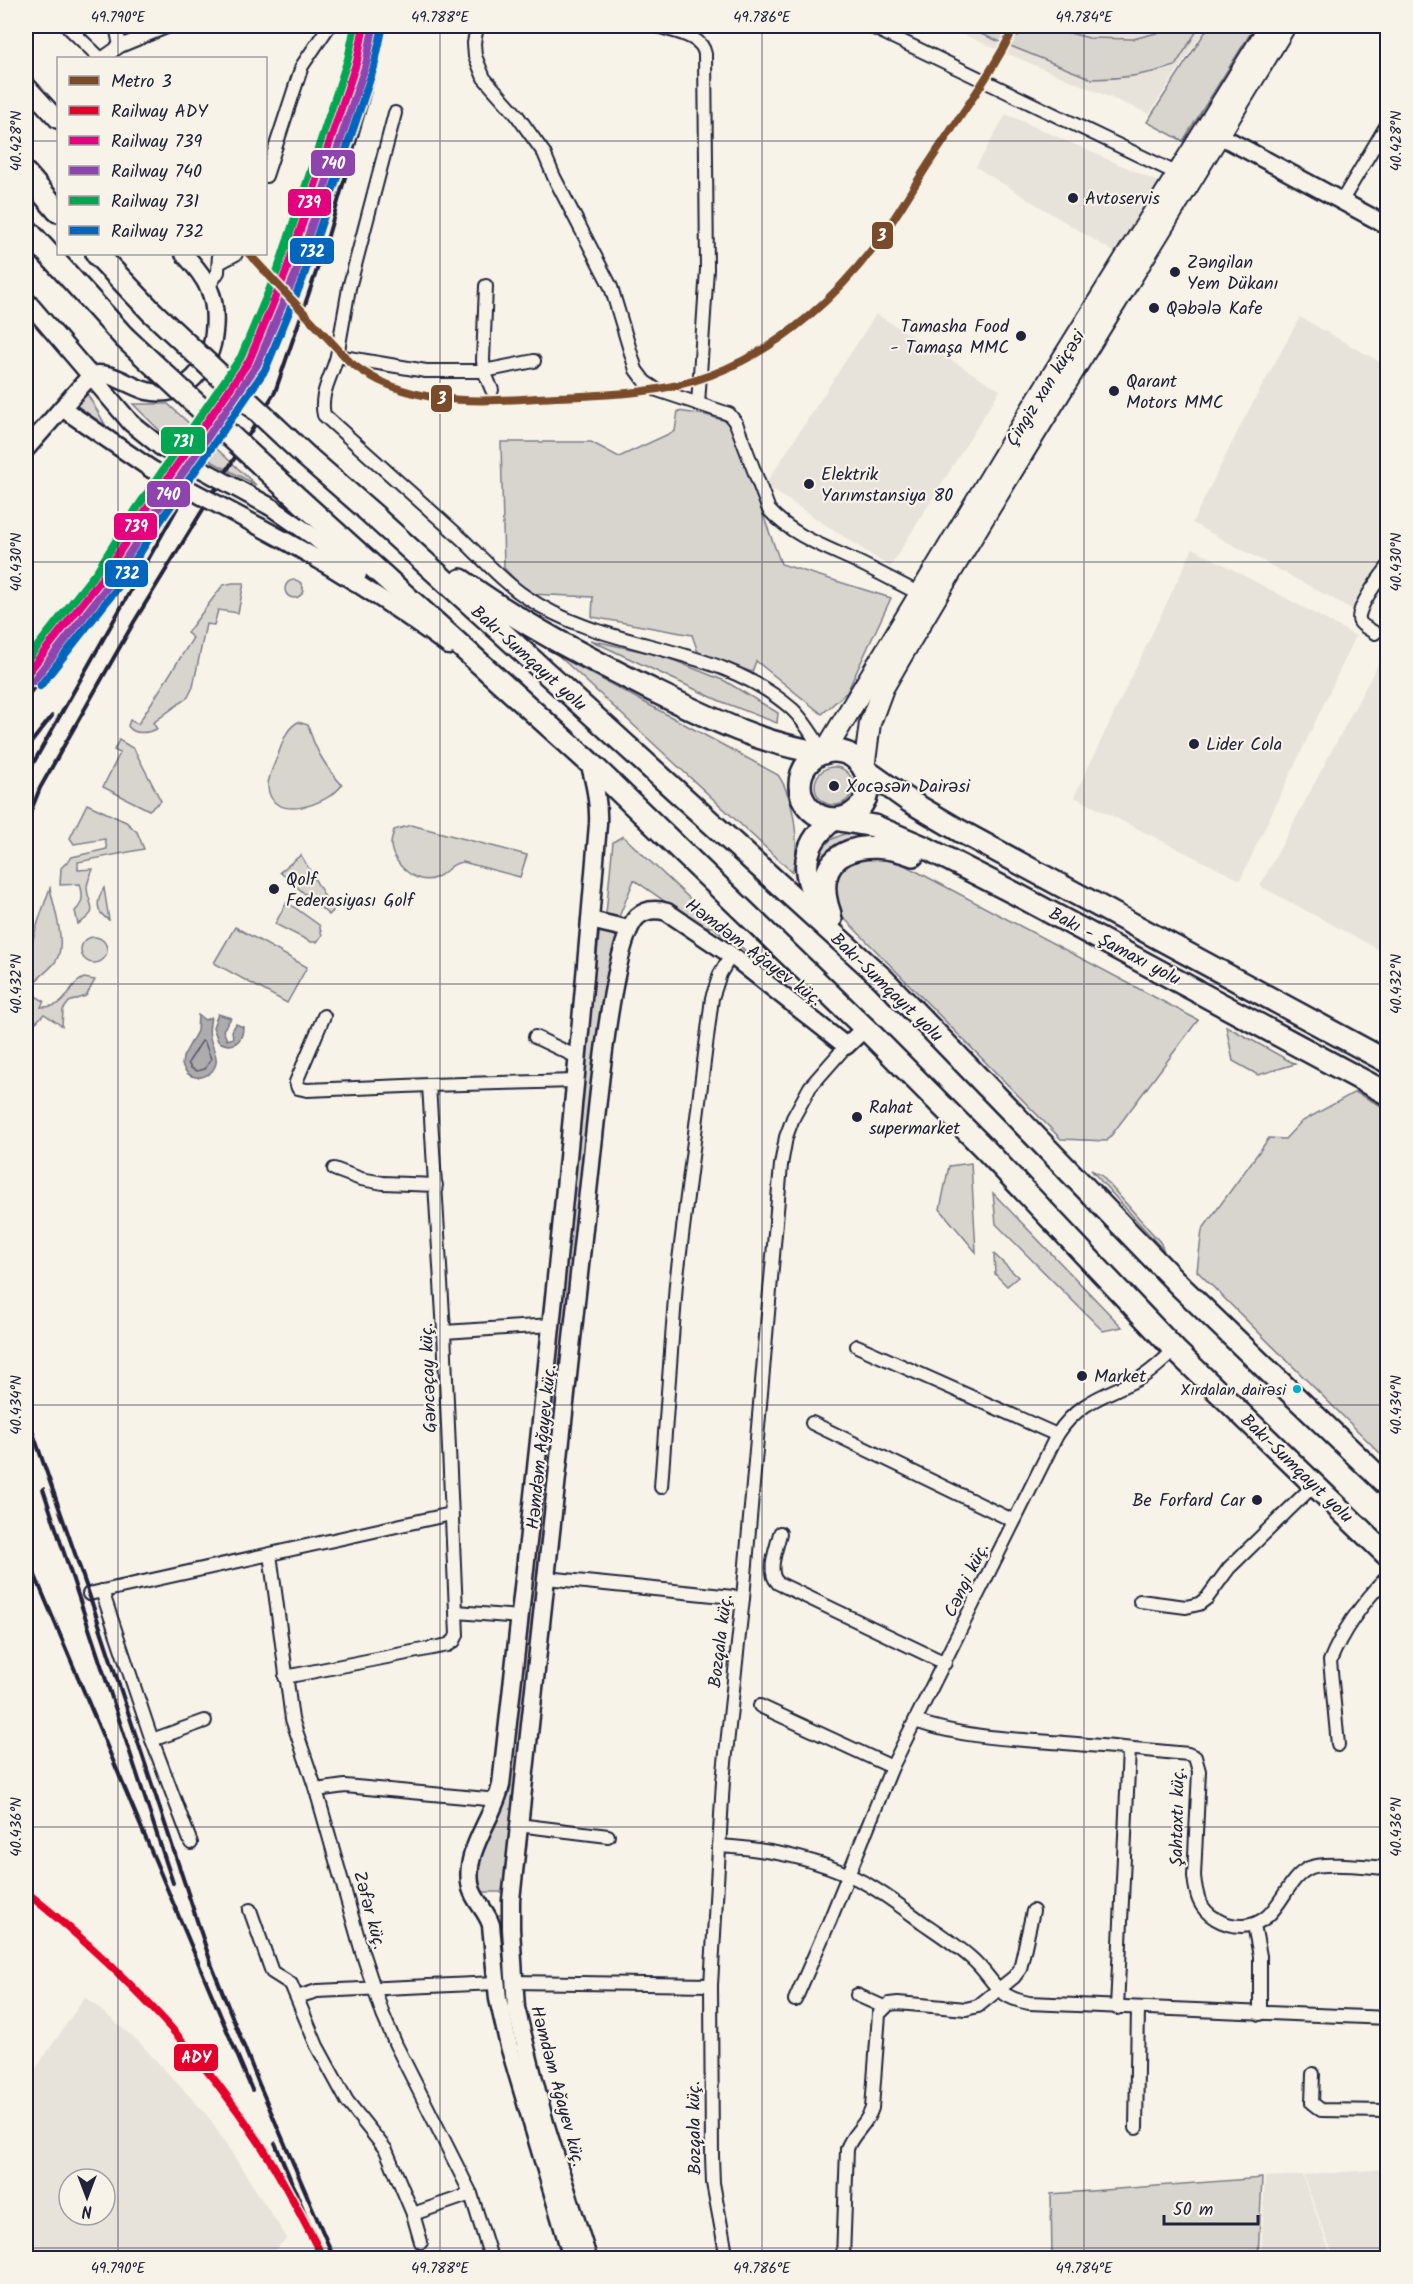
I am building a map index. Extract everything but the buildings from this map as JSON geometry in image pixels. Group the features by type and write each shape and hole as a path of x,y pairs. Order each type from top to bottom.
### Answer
{"highway":[{"path":"26,174 57,210"},
{"name":"Bakı-Sumqayıt yolu","path":"26,229 124,337 284,486 589,762 865,1028 993,1158 1175,1350 1388,1556"},
{"path":"98,255 151,311 366,509 525,624 590,660 767,741 801,750 843,753 855,759 864,769 868,786 863,802 851,814 834,819 820,830 814,839 806,876 814,897 883,979"},
{"name":"Bakı-Sumqayıt yolu","path":"366,509 883,979 1182,1288 1388,1486"},
{"path":"824,753 810,762 806,768 802,775 801,791 812,811 834,819"},
{"name":"Bakı - Şamaxı yolu","path":"864,769 909,801 960,831 1388,1062"},
{"name":"Bakı - Şamaxı yolu","path":"834,819 859,822 897,834 1016,894 1388,1094"},
{"path":"832,920 826,902 827,872 841,856 862,847 884,846 897,849 1016,894"}],"main road":[{"name":"Çingiz xan küçəsi","path":"824,753 1037,400 1270,26"},
{"name":"Çingiz xan küçəsi","path":"864,769 870,723 883,688 1010,474 1285,26"}],"street":[{"path":"67,26 100,57"},
{"path":"116,26 120,46"},
{"path":"103,57 120,46 169,26"},
{"path":"267,173 302,66 329,26"},
{"path":"477,26 474,43 475,56 484,78 522,122 544,153 611,287 636,370 657,390 729,414 736,423 769,510 777,518 821,547 920,594"},
{"path":"658,26 699,41 704,46 705,54 707,269 698,404"},
{"path":"870,26 1178,174"},
{"path":"26,85 57,119"},
{"path":"395,113 343,313 338,356 322,397 324,415 518,591 575,625 680,653 718,666 762,688 804,722 824,753"},
{"path":"1341,202 1388,123"},
{"path":"1219,135 1388,226"},
{"path":"26,448 90,375 106,374 150,392 162,392 182,387 192,380 210,358 213,346 214,303 209,286 200,271 185,255"},
{"path":"209,286 218,272 219,259"},
{"path":"486,286 484,371 492,390"},
{"path":"26,300 131,423 161,447 271,507 314,537 404,613 517,697"},
{"path":"338,356 413,370 484,371 534,361"},
{"path":"106,395 145,465"},
{"path":"62,408 145,465 309,554 404,613"},
{"path":"1376,633 1360,623 1358,616 1361,607 1388,567"},
{"path":"572,2259 509,2046 496,1983 491,1925 471,1889 470,1866 476,1843 498,1800 552,1325 599,806 589,762"},
{"name":"Həmdəm Ağayev küç.","path":"588,2259 545,2123 521,2030 513,1982 511,1900 605,1042 620,960 629,929 646,911 667,912 731,956 846,1046"},
{"path":"590,920 629,929"},
{"path":"661,1487 675,1284 712,998 720,974 731,956"},
{"path":"324,1016 296,1082 298,1088 308,1090 575,1081"},
{"path":"846,1046 865,1028"},
{"path":"535,1037 577,1057"},
{"name":"Bozqala küç.","path":"727,2259 713,2183 711,1985 728,1727 743,1598 771,1266 786,1137 793,1118 810,1087 846,1046"},
{"name":"Gəncəçay küç.","path":"285,1677 448,1644 454,1641 457,1635 444,1332 429,1085"},
{"path":"334,1168 361,1179 384,1183 435,1185"},
{"path":"444,1332 552,1325"},
{"path":"857,1346 1057,1435"},
{"name":"Cəngi küç.","path":"795,2000 892,1767 1057,1435 1073,1413 1091,1401 1144,1376 1175,1350"},
{"path":"812,1423 1014,1521"},
{"path":"1140,1601 1186,1607 1199,1604 1207,1598 1229,1568 1314,1485"},
{"path":"89,1594 452,1514"},
{"path":"780,1533 772,1570 774,1579 778,1583 945,1664"},
{"name":"Zəfər küç.","path":"270,1554 292,1719 340,1868 353,1922 396,2045 471,2194 491,2259"},
{"path":"1338,1745 1330,1661 1335,1648 1361,1607 1388,1576"},
{"path":"546,1578 743,1598"},
{"path":"102,1591 152,1740 190,1843"},
{"path":"457,1612 520,1617"},
{"path":"760,1706 892,1767"},
{"path":"152,1740 205,1721"},
{"name":"Şahtaxtı küç.","path":"915,1721 955,1733 999,1739 1188,1754 1195,1758 1199,1771 1195,1891 1200,1906 1207,1914 1221,1922 1236,1926 1254,1925"},
{"path":"1117,2008 1129,1749"},
{"path":"316,1790 345,1786 498,1800"},
{"path":"518,1825 608,1836"},
{"path":"719,1846 781,1854 848,1875 882,1894 971,1958 999,1991 1015,2001 1138,2009 1388,2018"},
{"path":"1260,2014 1260,1956 1254,1925 1263,1920 1302,1873 1310,1867 1323,1865 1388,1868"},
{"path":"250,1910 272,1972 291,1984 317,2046 347,2101 386,2150 413,2214 421,2242"},
{"path":"843,2259 847,2149 854,2134 870,2117 879,2014 889,2004 898,2003 972,2008 978,2006 999,1991 1020,1969 1033,1911"},
{"path":"297,1997 317,1991 513,1982 711,1985"},
{"path":"856,1995 884,2007"},
{"path":"1136,2128 1138,2009"},
{"path":"1313,2074 1312,2103 1321,2110 1388,2111"},
{"path":"413,2214 471,2194"}],"shaded area":[{"path":"943,26 1207,26 1149,114"},
{"path":"961,26 991,26 1018,36 1023,26 1043,26 1089,38 1133,39 1184,26 1200,26 1175,66 1134,76 1092,79"},
{"path":"1209,26 1255,26 1183,141 1147,122"},
{"path":"1006,114 1163,184 1120,256 976,167"},
{"path":"876,314 1000,390 890,567 765,485"},
{"path":"1300,317 1387,366 1387,556 1354,610 1192,523 1244,419"},
{"path":"85,390 106,426 72,402"},
{"path":"133,404 168,404 256,485 166,437"},
{"path":"678,411 706,415 729,422 781,564 891,598 847,692 822,714 756,661 752,672 698,652 692,635 592,617 593,597 529,594 504,568 501,442 591,442 619,457 675,431"},
{"name":"Lider Cola","path":"1193,548 1356,636 1240,880 1074,797"},
{"path":"294,580 300,583 303,589 300,595 294,598 288,595 285,589 288,583"},
{"path":"244,583 238,613 218,610 214,625 206,624 193,687 188,697 153,723 157,729 141,733 131,729 128,726 130,720 138,724 193,638 187,633 223,585"},
{"path":"590,640 663,656 725,681 778,713 777,723 720,701"},
{"path":"1387,647 1387,954 1260,886"},
{"path":"559,656 778,775 788,796 794,822 796,849 792,872"},
{"path":"298,722 308,725 321,757 342,785 325,799 301,807 289,808 279,805 271,798 268,783 286,735"},
{"path":"119,740 134,749 161,801 149,810 103,787 120,753 114,750"},
{"name":"Xocəsən Dairəsi","path":"834,767 841,768 847,773 852,779 852,793 847,799 841,804 834,805 827,804 821,799 816,793 815,786 816,779 821,773 827,768"},
{"path":"87,804 126,822 137,832 144,849 78,862 78,870 93,869 87,888 92,911 78,924 75,911 82,898 80,884 60,885 61,868 72,857 107,849 105,839 74,844 70,838"},
{"path":"411,825 527,855 520,877 463,862 455,864 442,874 428,880 413,876 400,865 392,852 391,845 394,830"},
{"path":"850,832 867,833 896,843 819,873 815,865 827,843"},
{"path":"623,836 813,1014 713,927 699,925 634,880 619,917 606,914 613,842"},
{"path":"874,854 895,860 1198,1020 1107,1141 1061,1139 838,912 834,887 837,871 850,862"},
{"path":"301,855 333,911 329,915 280,872"},
{"path":"50,888 59,926 59,954 53,965 26,990 30,951"},
{"path":"104,888 109,920 104,917 98,906 99,897"},
{"path":"287,902 319,925 322,935 317,942 311,942 275,924"},
{"path":"235,927 307,967 287,1003 214,963"},
{"path":"600,927 619,932 609,981 505,1892 479,1892 476,1860 481,1845 501,1813 508,1780"},
{"path":"94,937 103,941 107,950 103,959 94,963 85,959 81,950 85,941"},
{"path":"84,978 95,980 86,996 69,1002 63,1010 62,1026 44,1014 36,1022 26,1016 26,1007 34,995 44,1001 41,1007 58,1004 77,982"},
{"path":"1226,1026 1295,1064 1258,1075 1233,1061"},
{"path":"1355,1092 1387,1109 1387,1460 1197,1271 1202,1230 1269,1138 1285,1139 1301,1122"},
{"path":"971,1163 976,1252 940,1209 949,1166"},
{"path":"1091,1170 1101,1175 1160,1242 1164,1251"},
{"path":"993,1193 1122,1327 1103,1331 996,1224"},
{"path":"994,1254 1018,1277 1007,1286 995,1274"},
{"path":"496,1915 506,1915 507,1972 500,1973"},
{"path":"85,1997 138,2041 207,2115 287,2238 267,2258 26,2258 26,2083"},
{"path":"1387,2169 1387,2258 1334,2258 1303,2175"},
{"path":"1302,2175 1332,2258 1261,2258 1265,2177"},
{"path":"1262,2178 1258,2258 1052,2258 1051,2194"}],"water":[{"path":"218,1014 231,1018 223,1030 227,1040 233,1038 232,1031 236,1024 243,1027 241,1037 236,1043 228,1045 218,1041 213,1027"},
{"path":"198,1015 205,1020 211,1017 209,1034 216,1055 214,1069 200,1077 189,1074 182,1065 183,1057 197,1031"}],"railway":[{"path":"26,698 116,579 259,361 297,276 331,178 369,60 375,26"},
{"path":"26,823 40,788 134,622 275,392 325,246 377,68 385,26"},
{"path":"26,776 198,471"},
{"path":"26,749 52,716"},
{"path":"26,1413 89,1594 212,1966 259,2084 334,2258"},
{"path":"43,1489 173,1883"},
{"path":"26,1554 252,2090"},
{"path":"275,2143 324,2258"}],"metro line":[{"name":"3","path":"250,255 350,362 371,376 415,394 463,400 512,400 647,391 690,382 737,364 762,350 808,317 849,277 897,214 987,77 1015,26"}],"rail line":[{"name":"731","path":"26,661 97,571 137,508 241,357 278,269 348,59 355,26"},
{"name":"739","path":"26,675 104,576 144,513 249,361 286,272 357,61 364,26"},
{"name":"740","path":"33,681 111,582 257,365 295,275 366,64 373,28"},
{"name":"732","path":"40,686 118,587 159,523 265,370 303,278 374,67 382,30"},
{"name":"ADY","path":"26,1892 122,1977 209,2072 268,2156 323,2258"}],"place":[{"name":"Avtoservis","path":"1073,198"},
{"name":"Zəngilan Yem Dükanı","path":"1175,272"},
{"name":"Qəbələ Kafe","path":"1154,308"},
{"name":"Tamasha Food - Tamaşa MMC","path":"1021,336"},
{"name":"Qarant Motors MMC","path":"1114,391"},
{"name":"Elektrik Yarımstansiya 80","path":"809,484"},
{"name":"Lider Cola","path":"1194,744"},
{"name":"Xocəsən Dairəsi","path":"834,786"},
{"name":"Qolf Federasiyası Golf","path":"274,889"},
{"name":"Rahat supermarket","path":"857,1117"},
{"name":"Market","path":"1082,1376"},
{"name":"Xırdalan dairəsi","path":"1297,1389"},
{"name":"Be Forfard Car","path":"1257,1500"}]}
